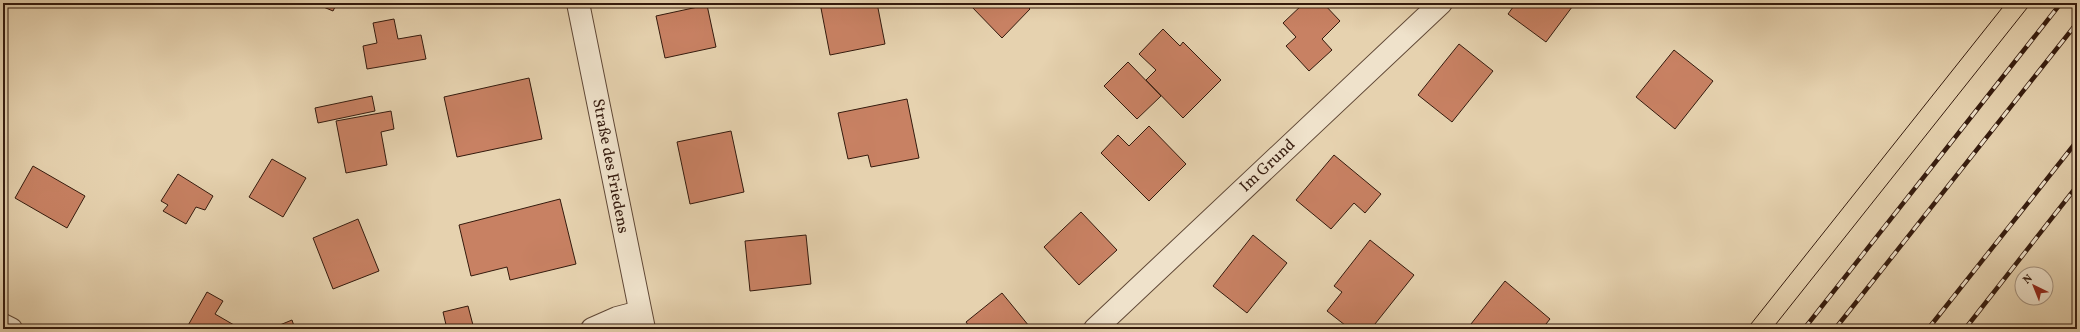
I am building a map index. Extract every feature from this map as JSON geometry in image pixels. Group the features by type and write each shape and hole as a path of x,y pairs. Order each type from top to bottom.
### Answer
{"street":[{"name":"Straße des Friedens","path":"578,3 642,320"},
{"name":"Im Grund","path":"1095,329 1442,3"},
{"path":"592,329 617,318 642,320"},
{"path":"3,325 11,329"}],"building":[{"path":"314,3 337,3 333,11"},
{"path":"820,3 877,3 885,44 830,55"},
{"path":"974,3 1024,3 1030,9 1002,38 971,6"},
{"path":"1304,3 1323,3 1340,21 1322,39 1332,50 1309,71 1286,46 1296,37 1283,23"},
{"path":"1516,3 1575,3 1546,42 1508,14"},
{"path":"707,5 716,47 665,58 656,16"},
{"path":"394,19 398,39 421,35 426,59 367,69 363,46 377,43 373,23"},
{"path":"1163,29 1180,46 1183,42 1221,80 1183,118 1146,80 1156,70 1139,54"},
{"path":"1459,44 1493,71 1452,122 1418,95"},
{"path":"1674,50 1713,81 1675,129 1636,97"},
{"path":"1128,62 1161,96 1137,119 1104,86"},
{"path":"529,78 542,139 457,157 444,97"},
{"path":"372,96 375,111 318,123 315,108"},
{"path":"907,99 919,158 871,167 868,155 848,159 838,113"},
{"path":"391,111 394,129 381,132 387,165 346,173 336,121"},
{"path":"1149,126 1186,164 1149,201 1101,153 1118,135 1129,146"},
{"path":"731,131 744,192 690,204 677,142"},
{"path":"1334,155 1381,194 1365,213 1354,203 1331,229 1296,200"},
{"path":"272,159 306,178 283,217 249,197"},
{"path":"33,166 85,196 67,228 15,198"},
{"path":"178,174 213,196 205,210 196,207 186,224 163,211 168,205 161,201"},
{"path":"560,199 576,264 510,280 507,267 471,276 459,225"},
{"path":"1081,212 1117,250 1079,285 1044,247"},
{"path":"358,219 379,271 333,289 313,238"},
{"path":"806,235 811,284 750,291 745,241"},
{"path":"1253,235 1287,263 1247,313 1213,286"},
{"path":"1370,240 1414,275 1371,329 1350,329 1327,311 1342,292 1334,286"},
{"path":"1505,281 1550,319 1542,329 1467,329"},
{"path":"207,292 223,301 215,314 234,325 231,329 186,329"},
{"path":"1002,293 1029,326 1025,329 971,329 966,322"},
{"path":"468,306 474,329 447,329 443,312"},
{"path":"292,320 295,329 270,329"}],"tram line":[{"path":"1747,329 2006,3"},
{"path":"1772,329 2031,3"}],"railway":[{"path":"1804,329 2061,3"},
{"path":"1835,329 2077,23"},
{"path":"1928,329 2077,141"},
{"path":"1965,329 2077,186"}]}
